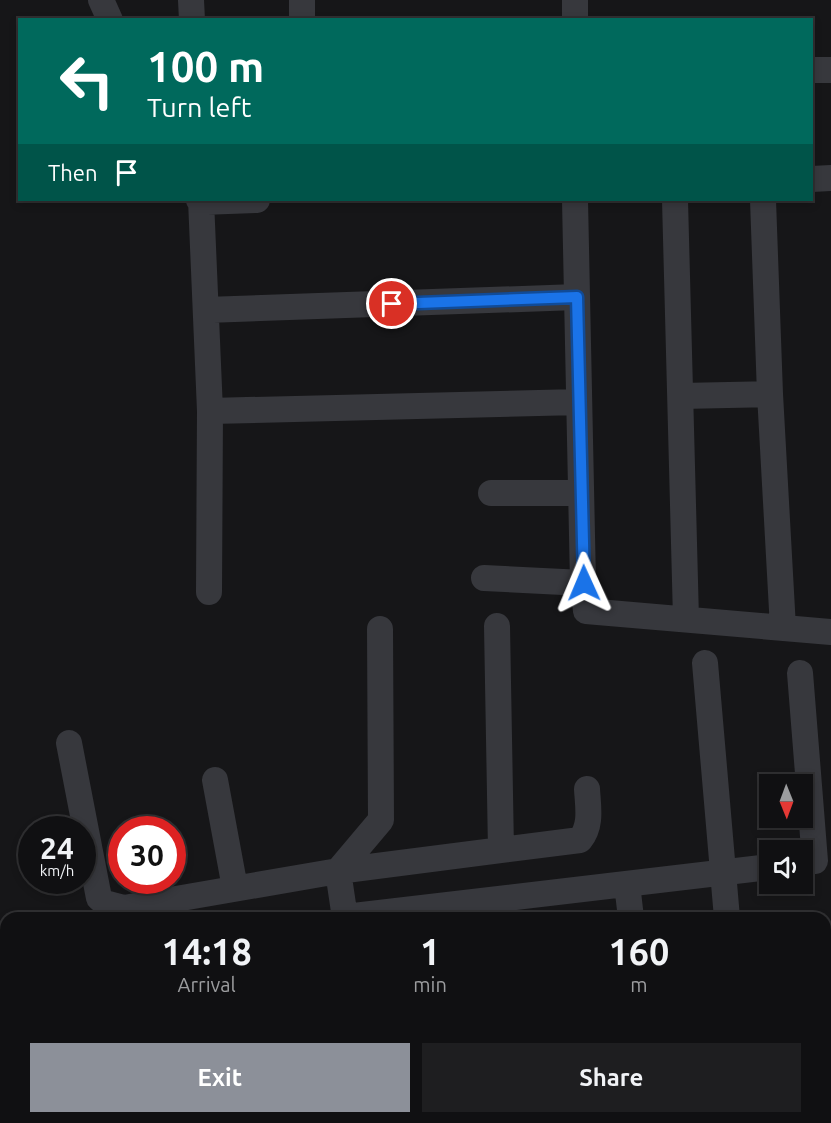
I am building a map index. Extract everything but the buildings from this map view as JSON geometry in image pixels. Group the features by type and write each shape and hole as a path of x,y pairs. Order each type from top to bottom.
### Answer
{"street":[{"path":"101,0 109,18"},
{"path":"191,0 192,18"},
{"path":"302,0 303,18"},
{"path":"575,0 575,18"},
{"path":"813,70 831,69"},
{"path":"813,179 831,178"},
{"path":"200,201 210,411 209,592"},
{"path":"575,201 581,493 586,611 831,632"},
{"path":"675,201 686,619"},
{"path":"763,201 770,394 783,628"},
{"path":"206,310 577,297"},
{"path":"681,396 770,394"},
{"path":"210,411 579,402"},
{"path":"491,493 581,493"},
{"path":"484,578 584,583"},
{"path":"497,626 501,850"},
{"path":"344,912 338,870 381,820 380,629"},
{"path":"705,663 726,912"},
{"path":"800,673 816,861"},
{"path":"69,743 99,898 105,903 124,908 338,870 580,840 586,833 588,822 587,789"},
{"path":"215,780 235,888"},
{"path":"430,912 531,907 627,884 759,868"},
{"path":"627,884 630,912"}],"route":[{"path":"392,304 577,297 584,583"}]}
